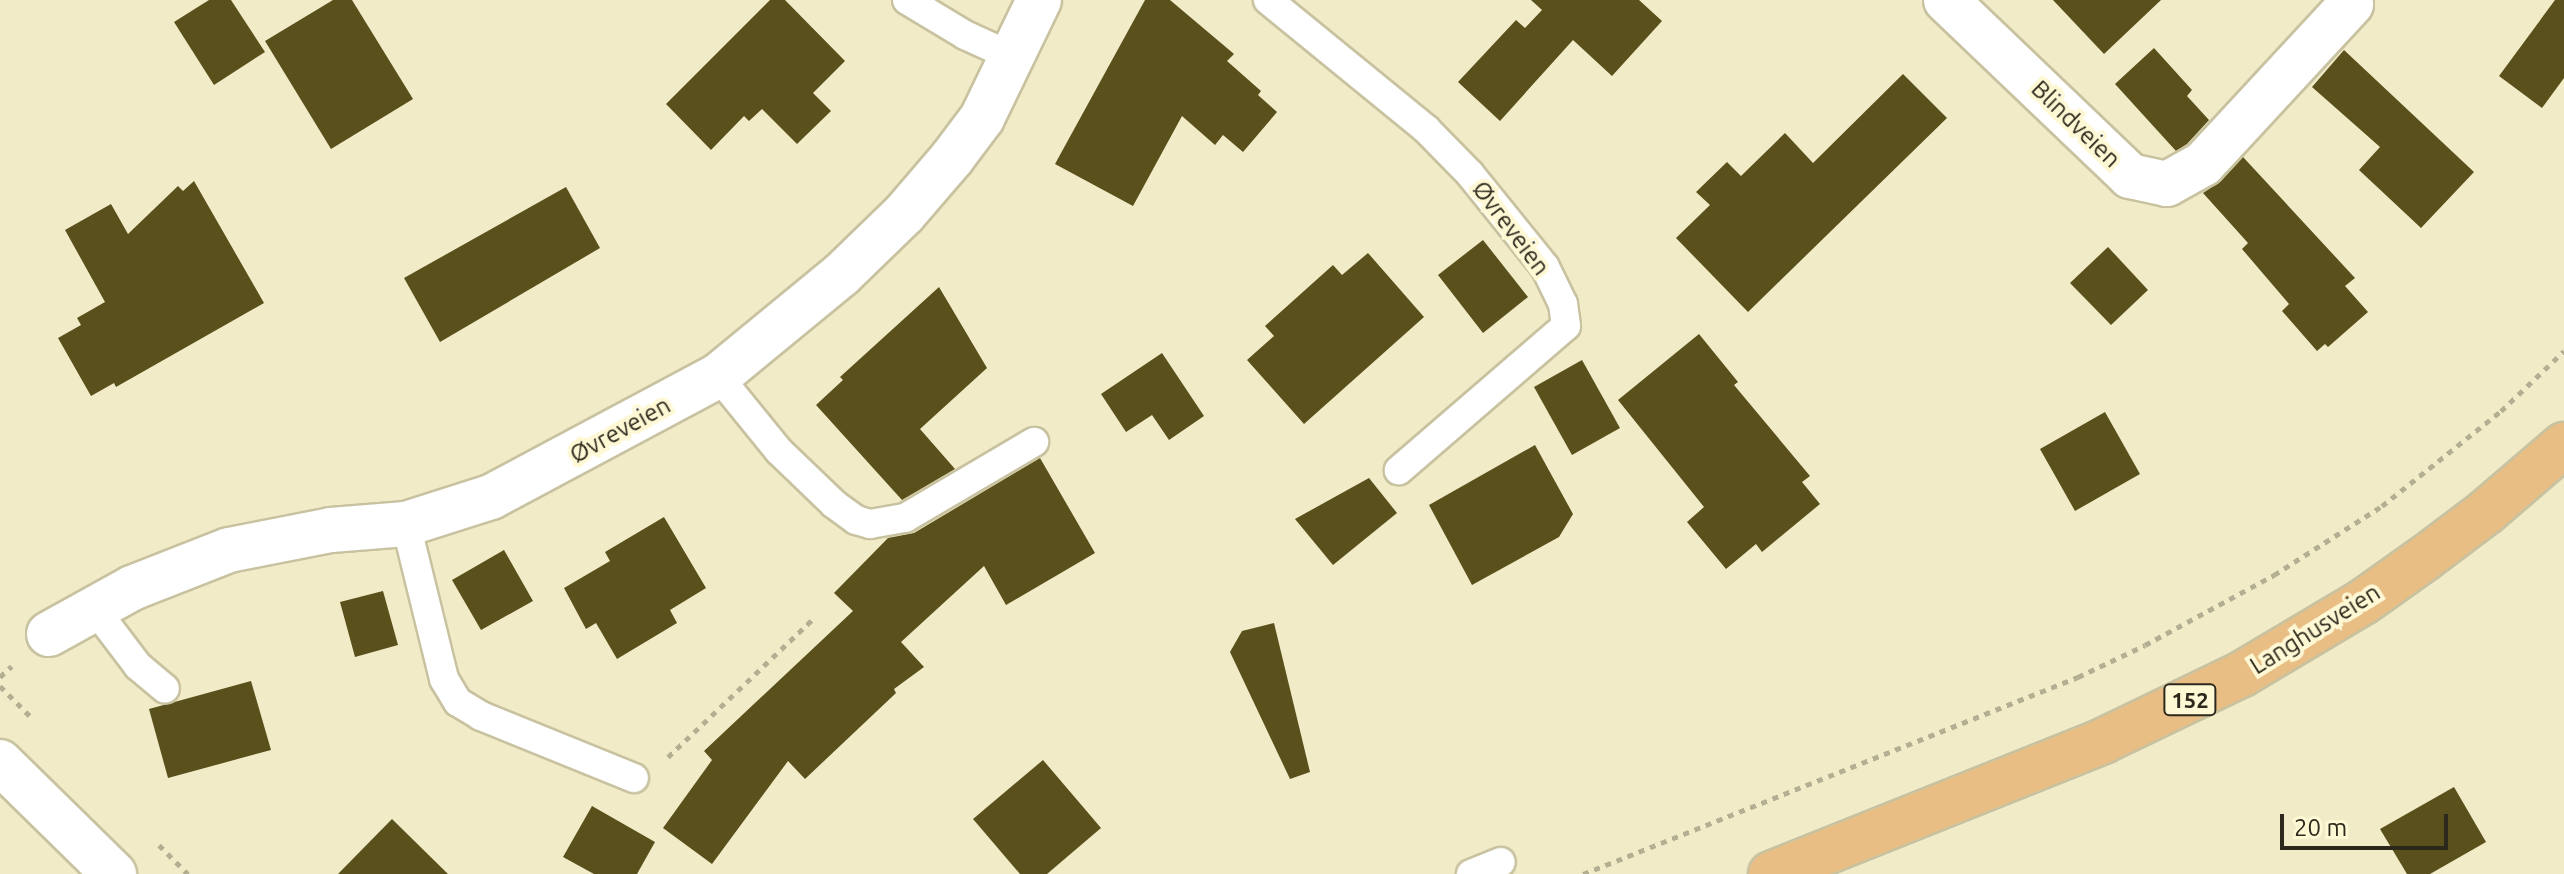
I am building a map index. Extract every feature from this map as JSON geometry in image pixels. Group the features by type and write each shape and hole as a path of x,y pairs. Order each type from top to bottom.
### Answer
{"main road":[{"name":"Langhusveien","path":"1771,874 2103,741 2242,674 2363,602 2425,558 2486,512 2564,445"}],"street":[{"name":"Øvreveien","path":"49,634 169,570 229,550 331,530 406,524 491,497 718,376 841,275 904,214 982,118 1039,0"},
{"name":"Blindveien","path":"1946,0 2130,176 2167,184 2203,164 2351,4"},
{"path":"0,762 114,874"}],"lane":[{"path":"907,0 965,35 1011,56"},
{"name":"Øvreveien","path":"1268,0 1426,129 1470,174 1545,267 1563,304 1566,326 1399,470"},
{"path":"718,376 779,451 834,504 856,520 870,524 905,518 1034,442"},
{"path":"406,524 444,679 458,702 481,716 634,778"},
{"path":"94,608 138,666 165,689"},
{"path":"1471,874 1501,862"}],"path":[{"path":"1583,874 2078,677 2158,638 2274,575 2382,506 2501,411 2564,351"},
{"path":"634,778 677,750 812,620"}],"building":[{"path":"209,0 231,0 265,52 214,85 174,22"},
{"path":"333,0 352,0 413,99 331,149 265,41"},
{"path":"770,0 785,0 845,61 813,93 831,111 797,144 762,109 749,121 744,116 711,150 666,104"},
{"path":"1145,0 1170,0 1234,54 1227,61 1261,91 1258,95 1277,112 1243,152 1223,135 1215,145 1182,116 1133,206 1055,164"},
{"path":"1531,0 1639,0 1662,21 1612,76 1573,40 1500,121 1458,82 1516,20 1525,28 1542,10"},
{"path":"2053,0 2161,0 2104,54"},
{"path":"2555,0 2564,0 2564,78 2542,108 2499,76"},
{"path":"2154,48 2192,90 2187,96 2209,120 2187,144 2176,151 2115,84"},
{"path":"2344,50 2474,172 2421,228 2359,170 2380,147 2312,87"},
{"path":"1903,74 1947,118 1748,312 1676,238 1710,205 1696,192 1727,162 1741,176 1785,133 1813,163"},
{"path":"2243,157 2355,278 2345,286 2368,312 2328,347 2325,344 2317,351 2282,311 2289,304 2242,249 2248,243 2203,193 2221,181"},
{"path":"194,181 264,303 116,387 114,383 91,396 58,338 81,325 77,318 105,302 65,230 111,204 128,234 178,186 183,191"},
{"path":"566,187 600,248 440,342 404,278"},
{"path":"1483,240 1528,297 1483,333 1438,275"},
{"path":"2108,247 2148,290 2111,325 2070,283"},
{"path":"1368,253 1424,317 1304,424 1247,360 1274,336 1265,326 1333,265 1342,275"},
{"path":"939,287 987,368 920,429 955,469 902,500 816,405 843,380 840,377"},
{"path":"1699,334 1738,382 1734,385 1810,476 1802,482 1820,504 1762,552 1756,544 1726,569 1687,522 1704,507 1618,400"},
{"path":"1162,353 1204,416 1169,440 1152,415 1126,432 1101,394"},
{"path":"1582,360 1620,428 1572,455 1534,387"},
{"path":"2105,412 2140,474 2075,511 2040,449"},
{"path":"1535,445 1573,514 1559,537 1472,585 1429,505"},
{"path":"1040,458 1095,553 1006,605 984,566 901,642 924,667 894,689 896,693 805,779 788,761 712,864 663,828 712,760 704,751 853,611 834,593 888,538 914,533"},
{"path":"1369,478 1397,513 1333,565 1295,519"},
{"path":"664,517 706,588 670,610 677,623 617,659 596,623 586,629 564,588 610,561 605,552"},
{"path":"504,550 533,601 481,630 452,580"},
{"path":"383,591 398,645 355,657 340,602"},
{"path":"1274,623 1310,772 1290,779 1230,652 1242,631"},
{"path":"251,681 271,750 168,778 149,709"},
{"path":"1043,760 1101,828 1047,874 1020,874 973,819"},
{"path":"2454,787 2486,842 2430,874 2407,874 2380,829"},
{"path":"592,806 655,842 637,874 594,874 563,857"},
{"path":"392,819 448,874 338,874"}]}
